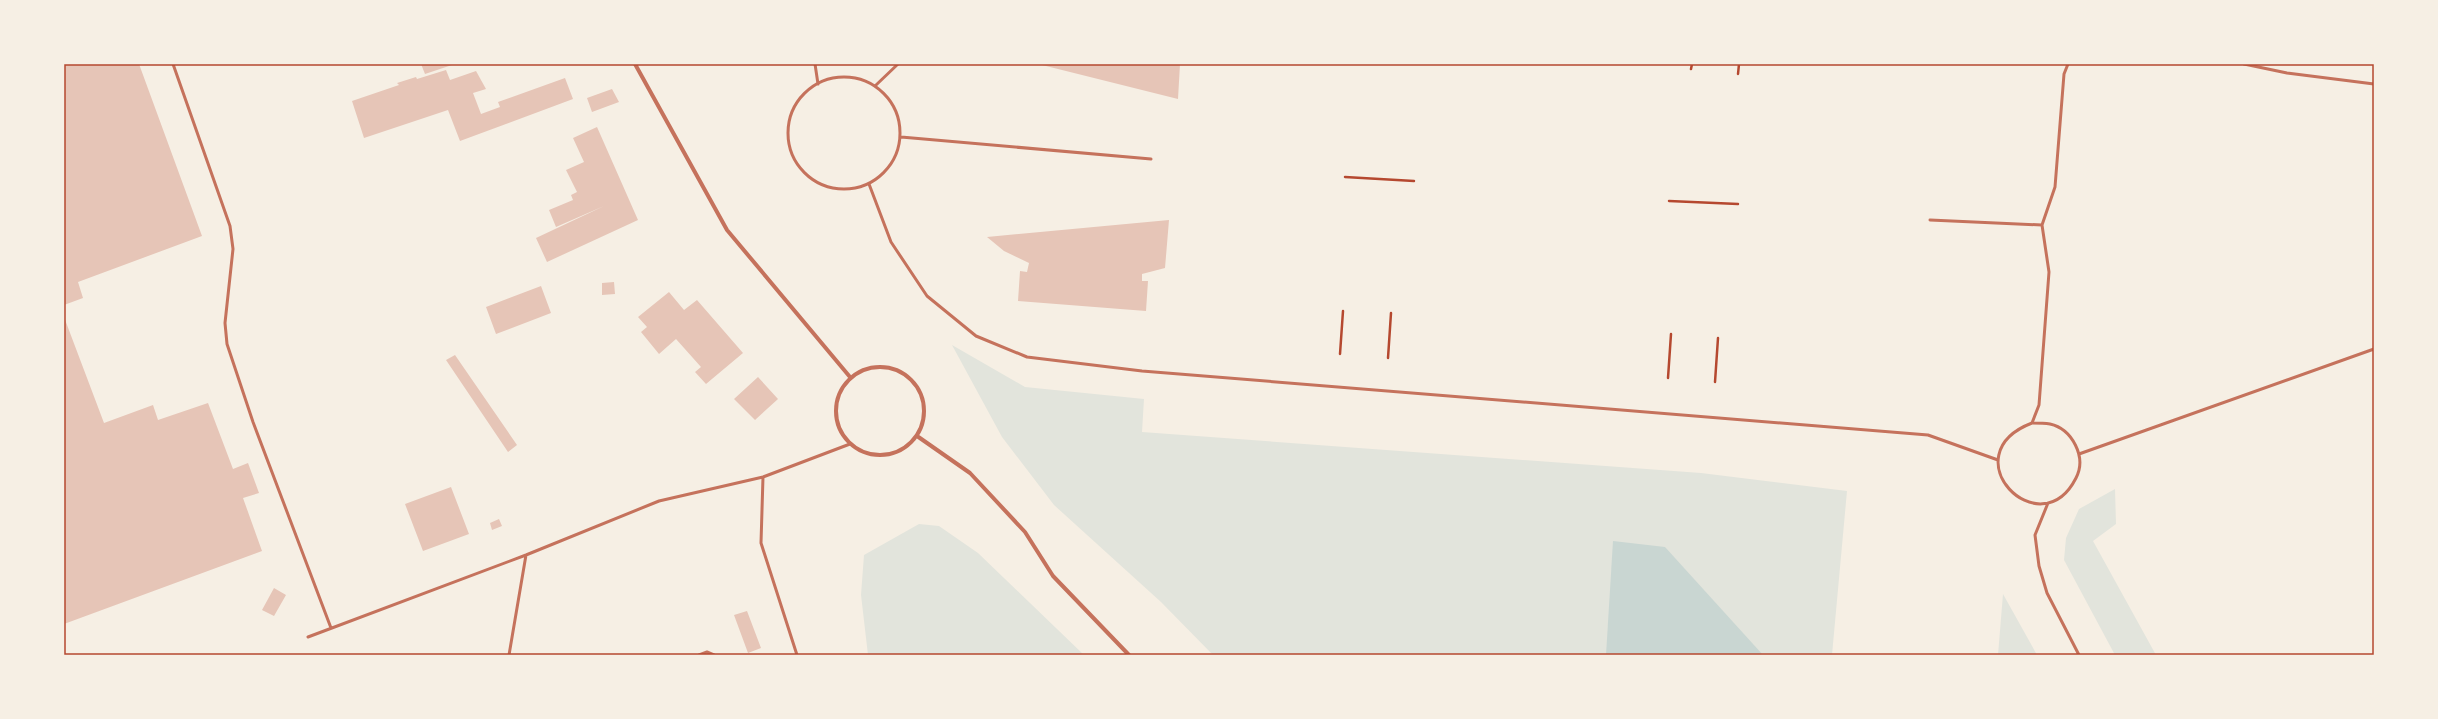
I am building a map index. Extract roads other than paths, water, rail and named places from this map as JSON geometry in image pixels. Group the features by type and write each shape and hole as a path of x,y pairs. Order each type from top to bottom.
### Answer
{"street":[{"path":"635,64 727,230 850,377"},
{"path":"876,366 891,367 904,372 915,382 922,394 925,409 924,423 917,436 906,447 892,453 878,456 862,452 850,444 841,432 836,418 836,402 841,389 850,377 862,370 876,366"},
{"path":"917,436 970,473 1024,532 1054,576 1130,655"}],"lane":[{"path":"172,64 230,226 233,249 225,322 227,344 253,422 331,628"},
{"path":"815,64 818,84"},
{"path":"875,86 898,64"},
{"path":"2032,423 2039,404 2048,272 2042,225 2055,187 2064,74 2068,64"},
{"path":"2244,64 2287,73 2374,84"},
{"path":"847,77 862,80 875,86 886,96 895,108 900,122 901,137 896,156 885,172 869,184 851,189 831,188 813,181 799,168 791,150 788,131 796,106 803,96 818,84 832,78 847,77"},
{"path":"901,137 1151,159"},
{"path":"869,184 890,242 927,296 976,336 1027,357 1142,371 1928,435 1998,460"},
{"path":"1930,220 2042,225"},
{"path":"2078,454 2374,349"},
{"path":"2032,423 2051,424 2063,430 2073,441 2078,454 2078,475 2071,487 2061,497 2048,503 2029,503 2016,497 2006,487 2000,474 1998,460 2007,437 2018,428 2032,423"},
{"path":"308,637 526,555 659,501 763,477 850,444"},
{"path":"763,477 761,543 797,655"},
{"path":"2048,503 2035,535 2039,566 2048,593 2079,655"},
{"path":"509,655 526,555"},
{"path":"699,655 707,652 714,655"}]}
